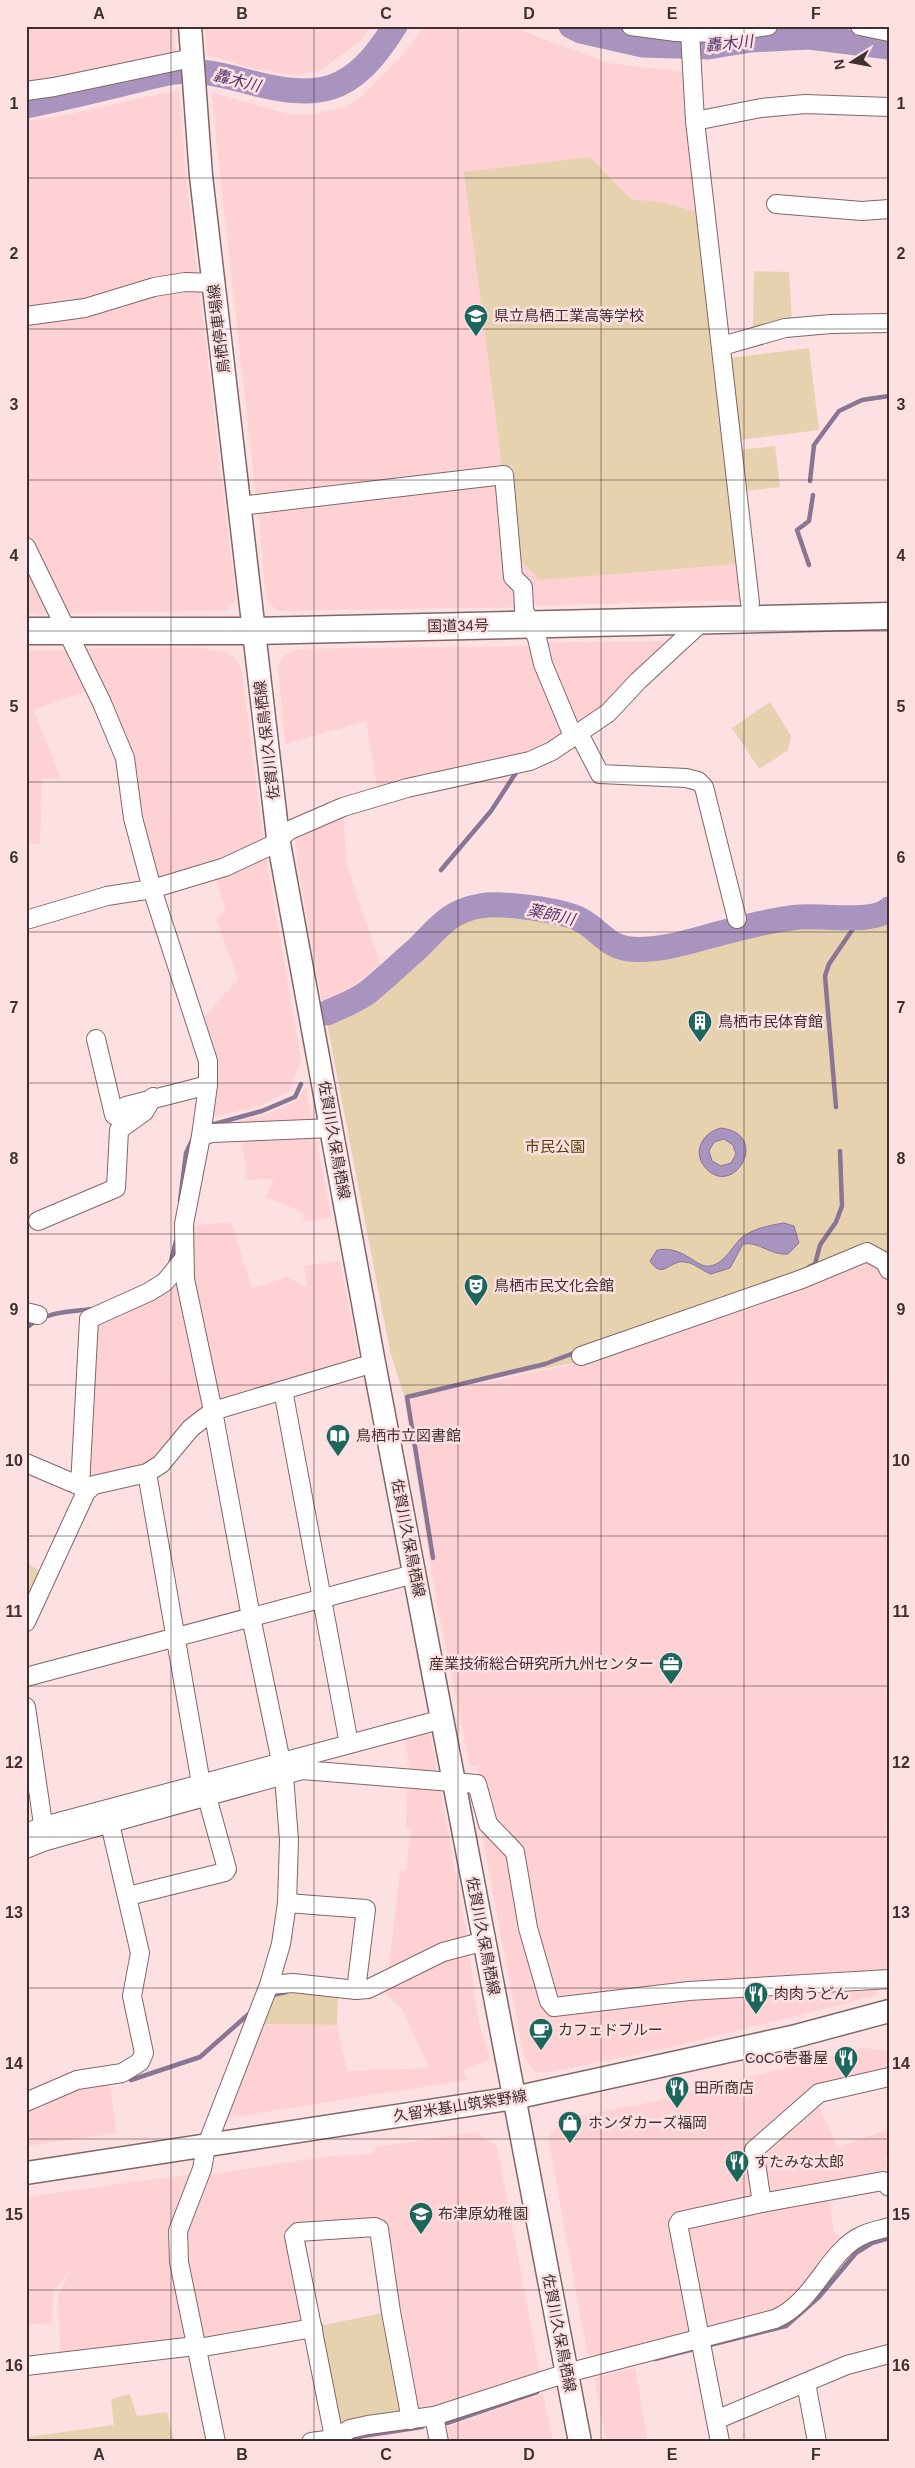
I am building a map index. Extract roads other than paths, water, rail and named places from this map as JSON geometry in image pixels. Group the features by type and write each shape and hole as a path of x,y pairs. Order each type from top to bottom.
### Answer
{"highway":[{"name":"国道34号","path":"26,631 254,631 889,616"}],"main road":[{"name":"鳥栖停車場線","path":"190,26 201,176 254,631"},
{"name":"佐賀川久保鳥栖線","path":"254,631 278,838 374,1363 580,2442"},
{"name":"久留米基山筑紫野線","path":"26,2173 206,2147 514,2098 792,2037 887,2014"}],"street":[{"path":"630,26 720,33 768,26"},
{"path":"860,26 889,32"},
{"path":"681,30 692,68 695,121 750,603"},
{"path":"26,91 54,87 192,58"},
{"path":"695,121 761,108 805,104 889,108"},
{"path":"776,204 862,211 889,209"},
{"path":"26,316 86,308 154,287 185,282 214,283"},
{"path":"722,346 785,328 831,324 889,323"},
{"path":"240,506 504,475 513,577 523,587 524,610 543,664 575,734 600,774 686,778 698,781 704,787 737,919"},
{"path":"26,548 125,758 133,818 152,889 208,1061 208,1085 204,1117 184,1224 183,1260 185,1279 213,1411 251,1618 282,1769 289,1840 286,1903 281,1944 269,1985 206,2147 202,2169 178,2231 179,2262 216,2442"},
{"path":"26,920 73,908 107,896 152,889 224,867 270,846 290,830 352,804 407,788 530,762 552,751 620,703 638,681 705,620"},
{"path":"96,1038 114,1114 126,1106 153,1097 208,1085"},
{"path":"38,1221 116,1188 119,1130 144,1112 153,1097"},
{"path":"201,1136 212,1133 332,1128"},
{"path":"581,1356 802,1279 867,1252 885,1262 889,1270"},
{"path":"26,1622 83,1489 89,1319 149,1292 165,1282 183,1260"},
{"path":"26,1463 83,1489 147,1473 161,1464 191,1428 213,1411 374,1363"},
{"path":"283,1390 324,1598 349,1744"},
{"path":"128,1896 224,1872 227,1869 204,1792 174,1638 147,1473"},
{"path":"26,1677 414,1574"},
{"path":"26,1707 45,1834"},
{"path":"26,1833 45,1834 204,1792 282,1769 349,1744 443,1720"},
{"path":"282,1769 454,1784 476,1784 488,1824 515,1852 528,1928 549,2001 554,2007 689,1991 889,1979"},
{"path":"26,2102 77,2080 122,2073 140,2062 144,2053 132,1996 140,1953 108,1816"},
{"path":"26,1849 45,1834"},
{"path":"286,1903 366,1909 356,1990"},
{"path":"269,1985 316,1984 356,1990 368,1989 443,1952 484,1942"},
{"path":"762,2203 754,2150 819,2093 889,2077"},
{"path":"720,2442 678,2224 680,2221 762,2203 884,2181 889,2187"},
{"path":"334,2440 294,2236 298,2232 374,2227 379,2229 390,2312 411,2420"},
{"path":"311,2442 334,2440 359,2427 434,2416 566,2373 702,2345 786,2314 812,2290 844,2249 862,2235 889,2227"},
{"path":"26,2366 195,2346 204,2347 313,2328"},
{"path":"716,2420 847,2365 889,2354"},
{"path":"806,2383 817,2442"},
{"path":"434,2416 439,2442"}],"waterway":[{"name":"轟木川","path":"26,106 162,74 183,71 210,73 294,91 314,91 332,87 348,79 364,67 395,26"},
{"name":"轟木川","path":"571,26 581,31 643,45 708,47 751,40 809,37 889,47"},
{"path":"810,481 814,445 839,411 862,400 889,396"},
{"path":"809,565 797,530 809,521 813,495"},
{"path":"441,870 491,811 519,768"},
{"name":"薬師川","path":"327,1013 368,992 453,916 470,908 480,906 516,906 572,916 587,924 615,945 629,949 667,947 782,919 800,917 860,918 881,914 889,909"},
{"path":"836,1107 825,976 829,964 861,917"},
{"path":"207,1126 262,1111 295,1097 301,1084"},
{"path":"180,1201 186,1153 195,1134"},
{"path":"809,1267 815,1264 820,1245 836,1222 842,1206 840,1151"},
{"path":"170,1265 176,1241"},
{"path":"26,1328 49,1315 93,1309"},
{"path":"433,1558 407,1397 545,1364 579,1351"},
{"path":"273,1995 286,1992"},
{"path":"131,2080 200,2057 251,2012"},
{"path":"706,2346 786,2326 819,2297 856,2253 872,2243 889,2238"},
{"path":"655,2359 698,2348"},
{"path":"447,2423 537,2392"},
{"path":"346,2442 363,2436 422,2427"}],"place":[{"name":"県立鳥栖工業高等学校","path":"476,337"},
{"name":"鳥栖市民体育館","path":"700,1043"},
{"name":"鳥栖市民文化会館","path":"476,1307"},
{"name":"鳥栖市立図書館","path":"338,1457"},
{"name":"産業技術総合研究所九州センター","path":"671,1685"},
{"name":"肉肉うどん","path":"756,2015"},
{"name":"カフェドブルー","path":"541,2051"},
{"name":"CoCo壱番屋","path":"846,2079"},
{"name":"田所商店","path":"677,2109"},
{"name":"ホンダカーズ福岡","path":"570,2144"},
{"name":"すたみな太郎","path":"737,2183"},
{"name":"布津原幼稚園","path":"421,2235"}],"park label":[{"name":"市民公園","path":"555,1147"}]}
